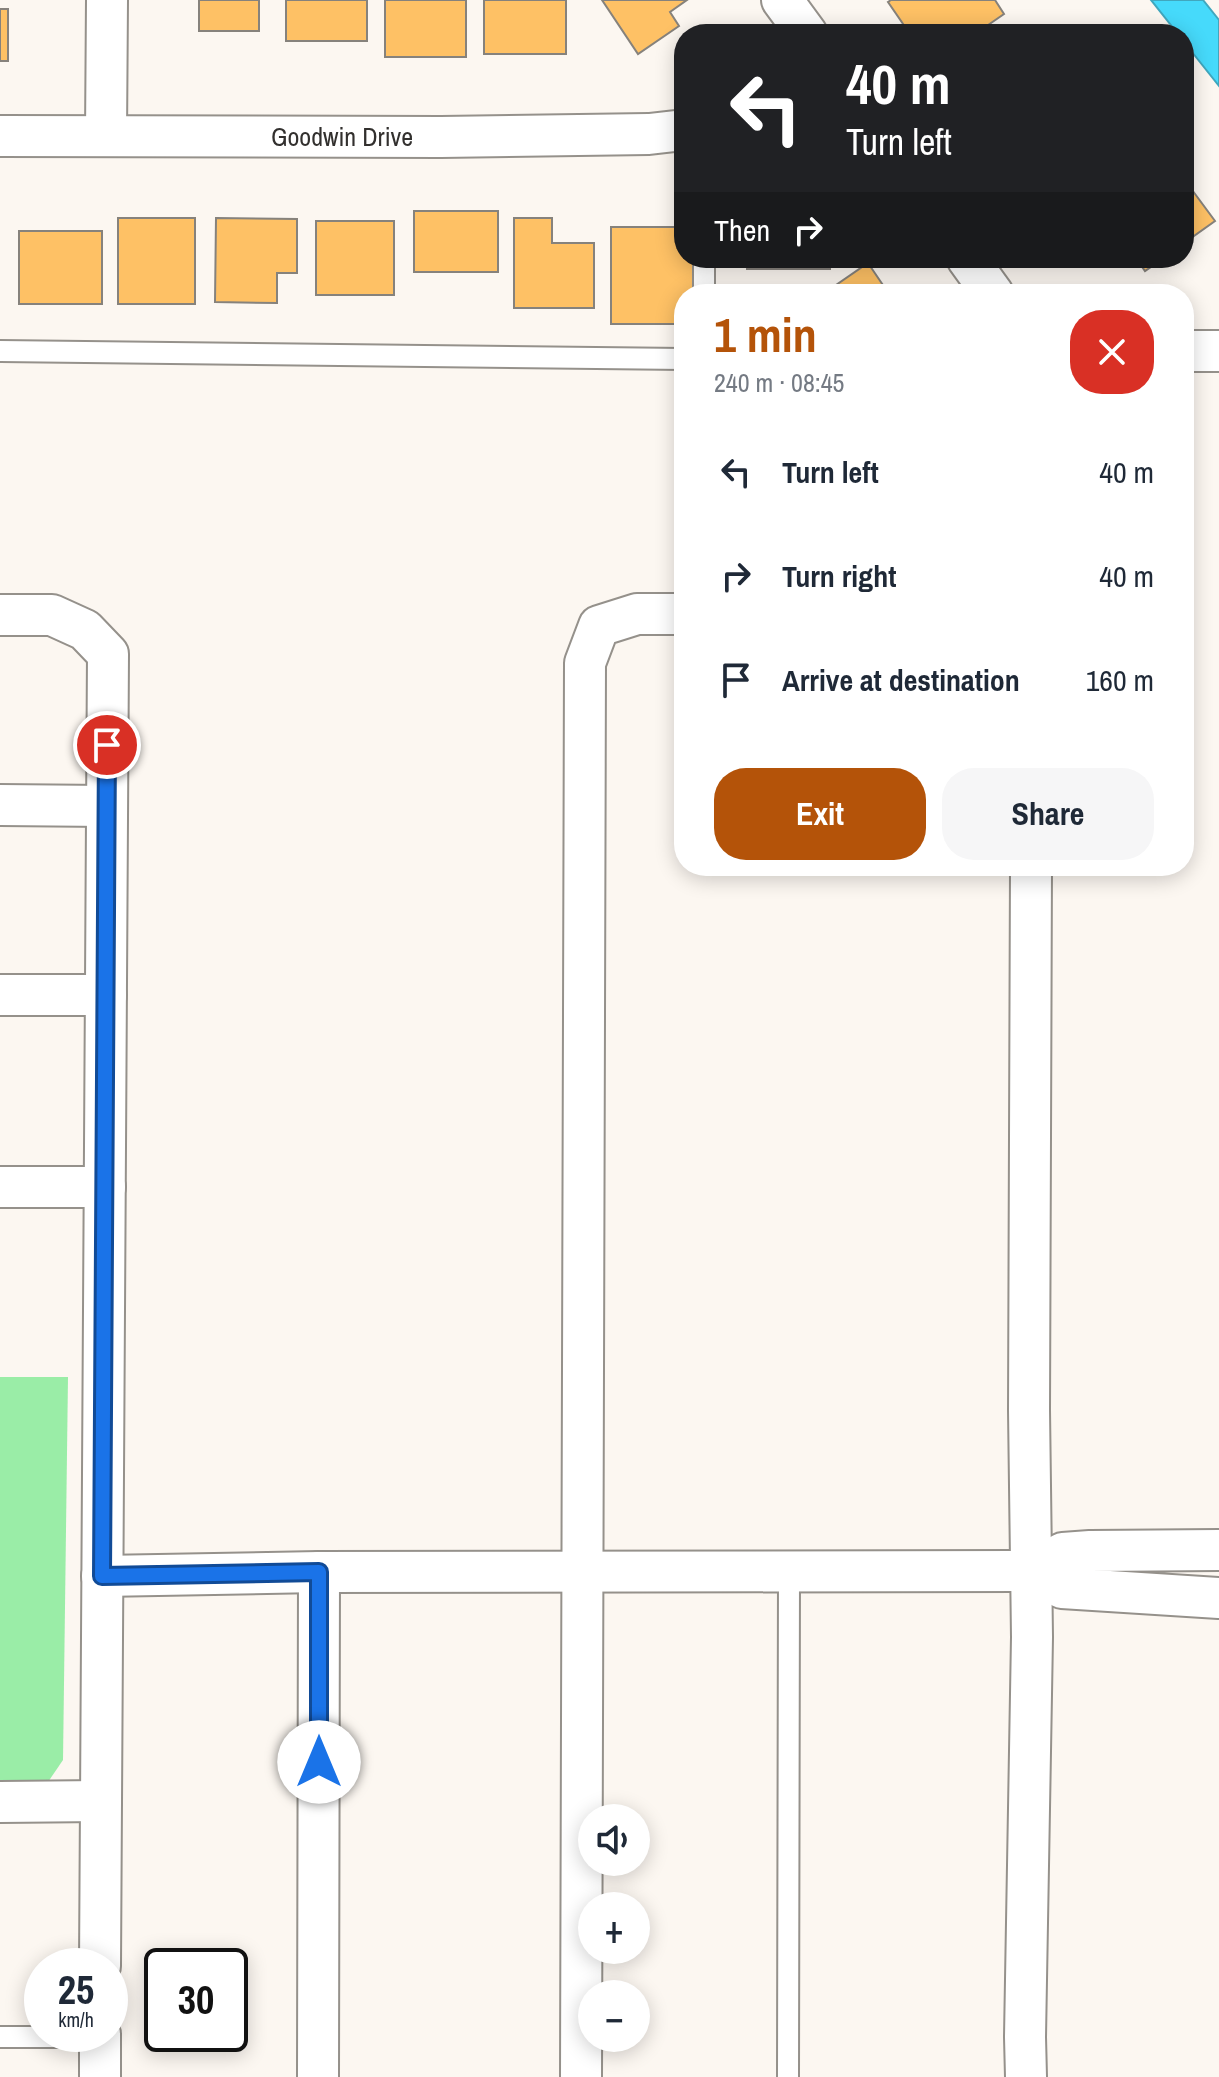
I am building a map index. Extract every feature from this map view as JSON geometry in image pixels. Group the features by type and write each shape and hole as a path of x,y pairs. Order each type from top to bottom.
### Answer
{"street":[{"path":"106,135 107,0"},
{"path":"782,0 800,24"},
{"name":"Goodwin Drive","path":"0,136 441,137 674,131"},
{"path":"1194,351 1219,351"},
{"path":"581,2077 585,663 599,626 637,614 674,614"},
{"path":"0,615 52,615 85,630 108,654 100,1948"},
{"path":"0,805 107,806"},
{"path":"1026,2077 1031,1571 1031,876"},
{"path":"0,995 106,995"},
{"path":"0,1187 105,1187"},
{"path":"1031,1571 1063,1553 1219,1550"},
{"path":"102,1576 319,1572 1031,1571 1062,1588 1219,1598"},
{"path":"318,2077 319,1572"},
{"path":"0,1802 101,1801"},
{"path":"100,2052 100,2077"}],"lane":[{"path":"0,351 674,359"},
{"path":"788,2077 789,1572"},
{"path":"0,2037 24,2037"}],"green space":[{"path":"0,1377 68,1377 63,1760 48,1782 0,1782"}],"water":[{"path":"1151,0 1203,0 1219,20 1219,86 1194,55 1194,24 1170,24"}],"building":[{"path":"199,0 259,0 259,31 199,31"},
{"path":"286,0 367,0 367,41 286,41"},
{"path":"385,0 466,0 466,57 385,57"},
{"path":"484,0 566,0 566,54 484,54"},
{"path":"602,0 687,0 670,12 678,24 674,24 674,29 638,54"},
{"path":"995,0 1004,14 990,24 903,24 888,2"},
{"path":"0,9 8,9 8,61 0,61"},
{"path":"1194,193 1215,221 1194,236"},
{"path":"414,211 498,211 498,272 414,272"},
{"path":"118,218 195,218 195,304 118,304"},
{"path":"216,218 297,219 297,273 277,273 277,303 215,302"},
{"path":"514,218 552,218 552,243 594,243 594,308 514,308"},
{"path":"316,221 394,221 394,295 316,295"},
{"path":"611,227 674,227 674,268 696,268 696,284 674,284 674,324 611,324"},
{"path":"19,231 102,231 102,304 19,304"},
{"path":"747,268 830,268 830,269"},
{"path":"861,268 871,268 882,284 838,284"}],"route":[{"path":"107,745 102,1576 319,1572 319,1762"}]}
